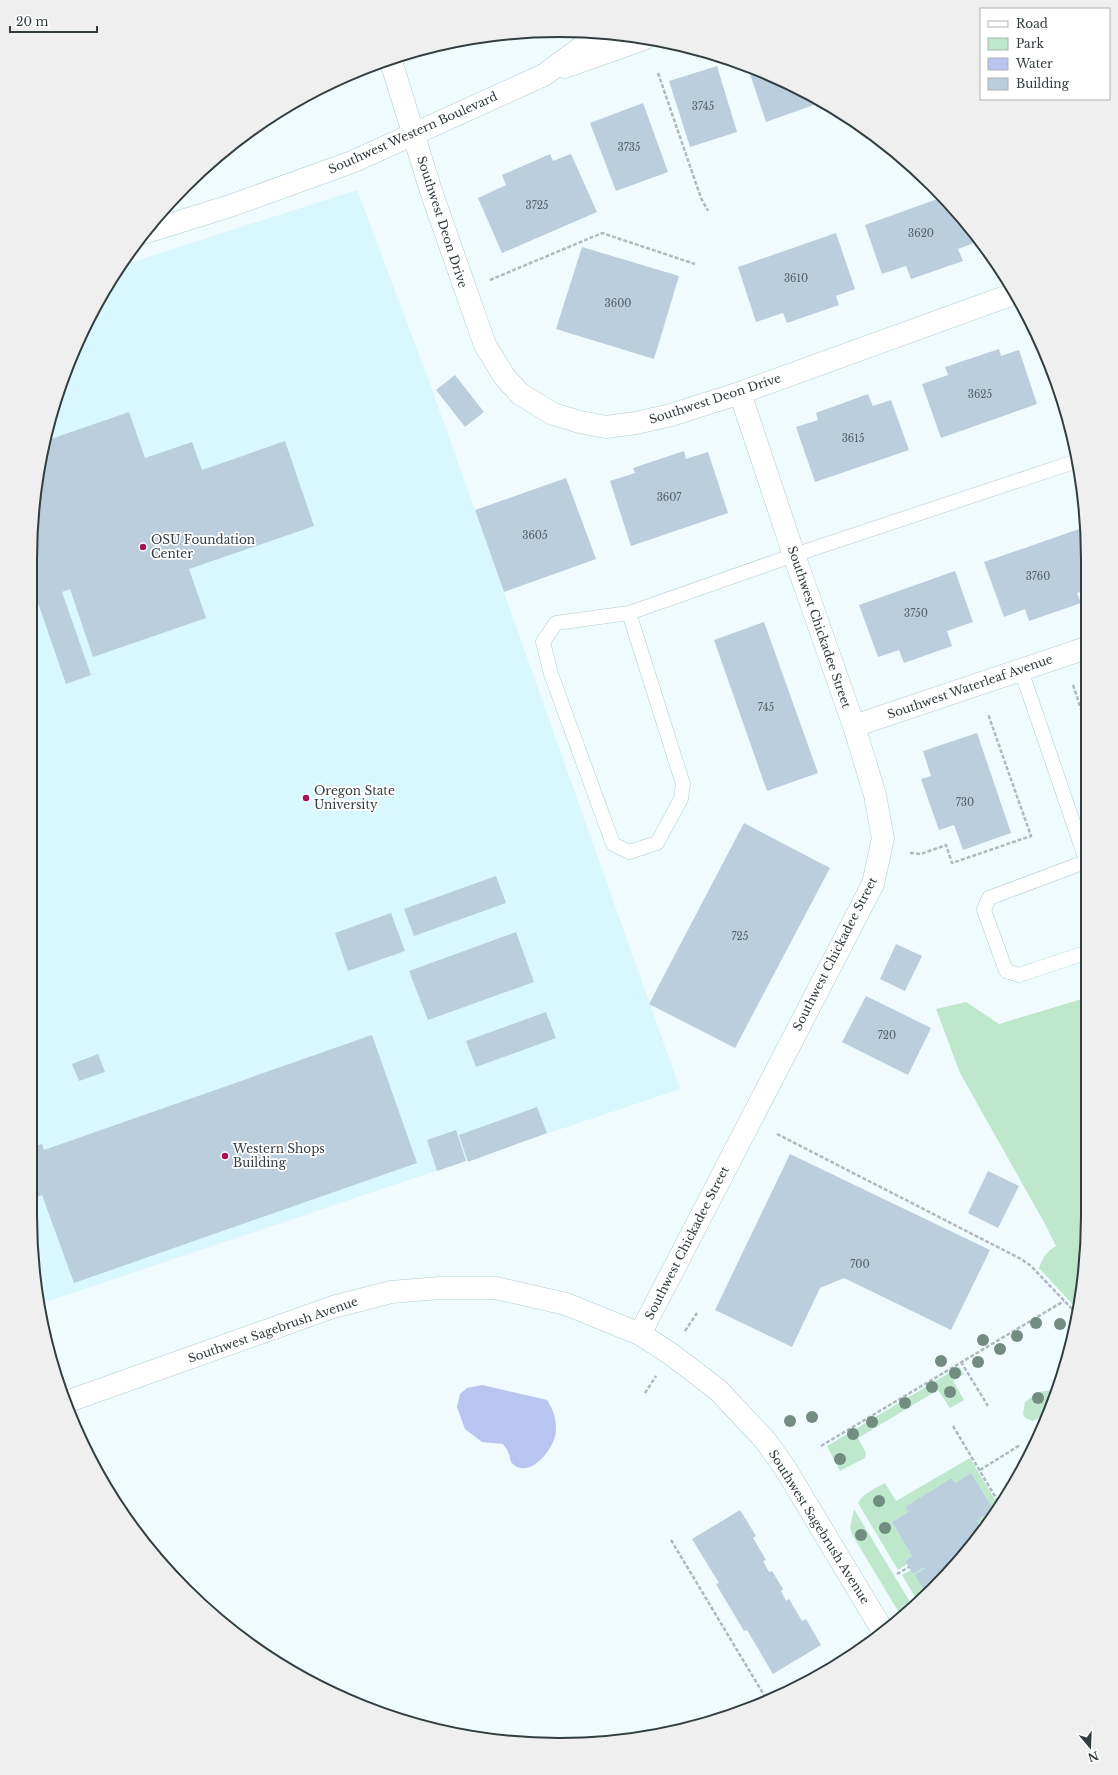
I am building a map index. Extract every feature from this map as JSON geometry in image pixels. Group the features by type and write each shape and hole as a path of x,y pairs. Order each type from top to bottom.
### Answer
{"street":[{"name":"Southwest Western Boulevard","path":"155,229 230,206 352,162 544,75 594,38"},
{"path":"544,75 636,43"},
{"name":"Southwest Deon Drive","path":"392,65 413,135 465,291 485,345 504,376 520,394 553,414 580,422 606,427 636,423 671,415 740,393 1009,295"},
{"name":"Southwest Chickadee Street","path":"640,1334 873,884 880,858 882,831 875,795 854,726 740,393"},
{"name":"Southwest Waterleaf Avenue","path":"854,726 1081,650"},
{"name":"Southwest Sagebrush Avenue","path":"71,1400 333,1307 391,1292 440,1288 496,1288 566,1304 640,1334 670,1354 718,1390 765,1440 788,1474 881,1627"}],"lane":[{"path":"629,613 683,784 681,799 657,842 629,852 613,844 551,674 543,642 556,623 629,613 794,554 1072,463"},
{"path":"1021,670 1081,845"},
{"path":"1081,864 989,898 984,910 1006,971 1019,975 1081,954"}],"path":[{"path":"658,73 701,198 708,211"},
{"path":"465,291 602,233 695,264"},
{"path":"1073,685 1081,709"},
{"path":"910,853 921,854 946,845 952,863 1031,836 988,714"},
{"path":"777,1134 1021,1259 1031,1266 1073,1309"},
{"path":"821,1446 1064,1300"},
{"path":"961,1362 988,1406"},
{"path":"953,1426 997,1500"},
{"path":"980,1470 1020,1445"},
{"path":"671,1540 764,1696"},
{"path":"897,1574 909,1567"}],"shaded area":[{"name":"Oregon State University","path":"357,190 429,381 680,1089 44,1302 38,1250 37,1216 38,525 41,491 47,457 65,391 91,328 107,298 129,263"}],"green space":[{"path":"1081,999 1081,1216 1080,1250 1073,1305 1039,1268 1045,1255 1056,1246 960,1073 936,1009 966,1002 999,1024"},
{"path":"959,1367 964,1374 953,1381 964,1400 950,1408 938,1390 858,1438 866,1453 865,1458 840,1471 827,1446"},
{"path":"1051,1390 1041,1416 1033,1421 1025,1418 1023,1414 1025,1402 1039,1392"},
{"path":"970,1458 996,1501 992,1507 971,1473 955,1483 952,1479 905,1507 908,1512 892,1522 912,1556 905,1561 907,1564 898,1570 858,1503 863,1496 885,1483 896,1501"},
{"path":"854,1509 910,1602 898,1612 853,1536 850,1528"},
{"path":"987,1514 982,1521 979,1523 977,1520"},
{"path":"923,1568 924,1569 916,1575 924,1589 915,1597 902,1575 911,1570 913,1574"}],"water":[{"path":"482,1385 547,1400 555,1417 555,1436 548,1451 535,1464 528,1468 521,1468 514,1465 511,1462 508,1451 503,1444 482,1442 465,1429 457,1407 460,1394 467,1388"}],"building":[{"path":"717,66 737,132 690,147 669,81"},
{"path":"750,74 790,91 815,104 766,122"},
{"path":"643,103 668,172 616,191 590,123"},
{"path":"550,154 553,161 571,154 597,212 502,253 478,198 506,185 502,175"},
{"path":"937,199 974,243 958,249 963,261 911,279 906,266 882,274 865,225"},
{"path":"836,233 855,289 836,296 839,305 787,323 783,313 756,322 738,267"},
{"path":"582,247 679,276 654,359 556,329"},
{"path":"999,349 1001,356 1019,350 1037,404 941,438 922,384 948,375 945,367"},
{"path":"455,375 484,412 465,427 436,390"},
{"path":"868,394 873,406 891,400 909,450 815,482 796,427 818,420 816,413"},
{"name":"OSU Foundation Center","path":"129,412 145,458 192,442 202,470 285,441 314,526 189,569 206,618 93,657 70,589 62,592 91,675 66,684 37,600 38,525 41,491 51,439"},
{"path":"684,451 686,459 708,452 728,513 631,546 610,481 635,473 633,468"},
{"path":"566,478 596,559 504,592 475,510"},
{"path":"1080,529 1081,592 1077,593 1081,603 1029,621 1025,609 1004,617 984,562"},
{"path":"955,571 973,622 947,631 952,646 904,663 899,650 878,657 859,605"},
{"path":"764,622 818,773 767,791 714,640"},
{"path":"977,733 1011,833 963,850 954,825 939,830 921,779 931,776 923,751"},
{"path":"744,823 830,868 735,1048 649,1004"},
{"path":"496,876 506,903 414,936 404,909"},
{"path":"391,913 405,951 348,971 335,933"},
{"path":"516,932 534,982 428,1020 409,971"},
{"path":"896,944 922,956 905,991 880,979"},
{"path":"866,996 931,1028 908,1075 842,1042"},
{"path":"546,1012 556,1038 476,1067 466,1041"},
{"name":"Western Shops Building","path":"372,1035 417,1163 74,1283 42,1195 37,1197 37,1145 42,1144 44,1150"},
{"path":"98,1054 105,1072 79,1081 72,1064"},
{"path":"537,1107 547,1133 468,1162 459,1135"},
{"path":"456,1130 466,1161 437,1171 427,1140"},
{"path":"790,1154 990,1250 951,1330 844,1278 820,1288 792,1347 715,1310"},
{"path":"988,1171 1019,1186 998,1228 968,1213"},
{"path":"971,1473 992,1507 987,1514 977,1520 980,1525 973,1534 923,1589 915,1575 924,1569 923,1568 913,1574 905,1561 912,1556 892,1522 908,1512 905,1507 952,1478 955,1483"},
{"path":"740,1510 756,1536 753,1538 766,1560 763,1561 769,1572 772,1571 783,1589 781,1591 786,1601 789,1599 802,1621 806,1619 821,1645 773,1674 747,1630 744,1631 716,1584 719,1583 692,1539"}],"place":[{"name":"OSU Foundation Center","path":"143,547"},
{"name":"Oregon State University","path":"306,798"},
{"name":"Western Shops Building","path":"225,1156"}]}
